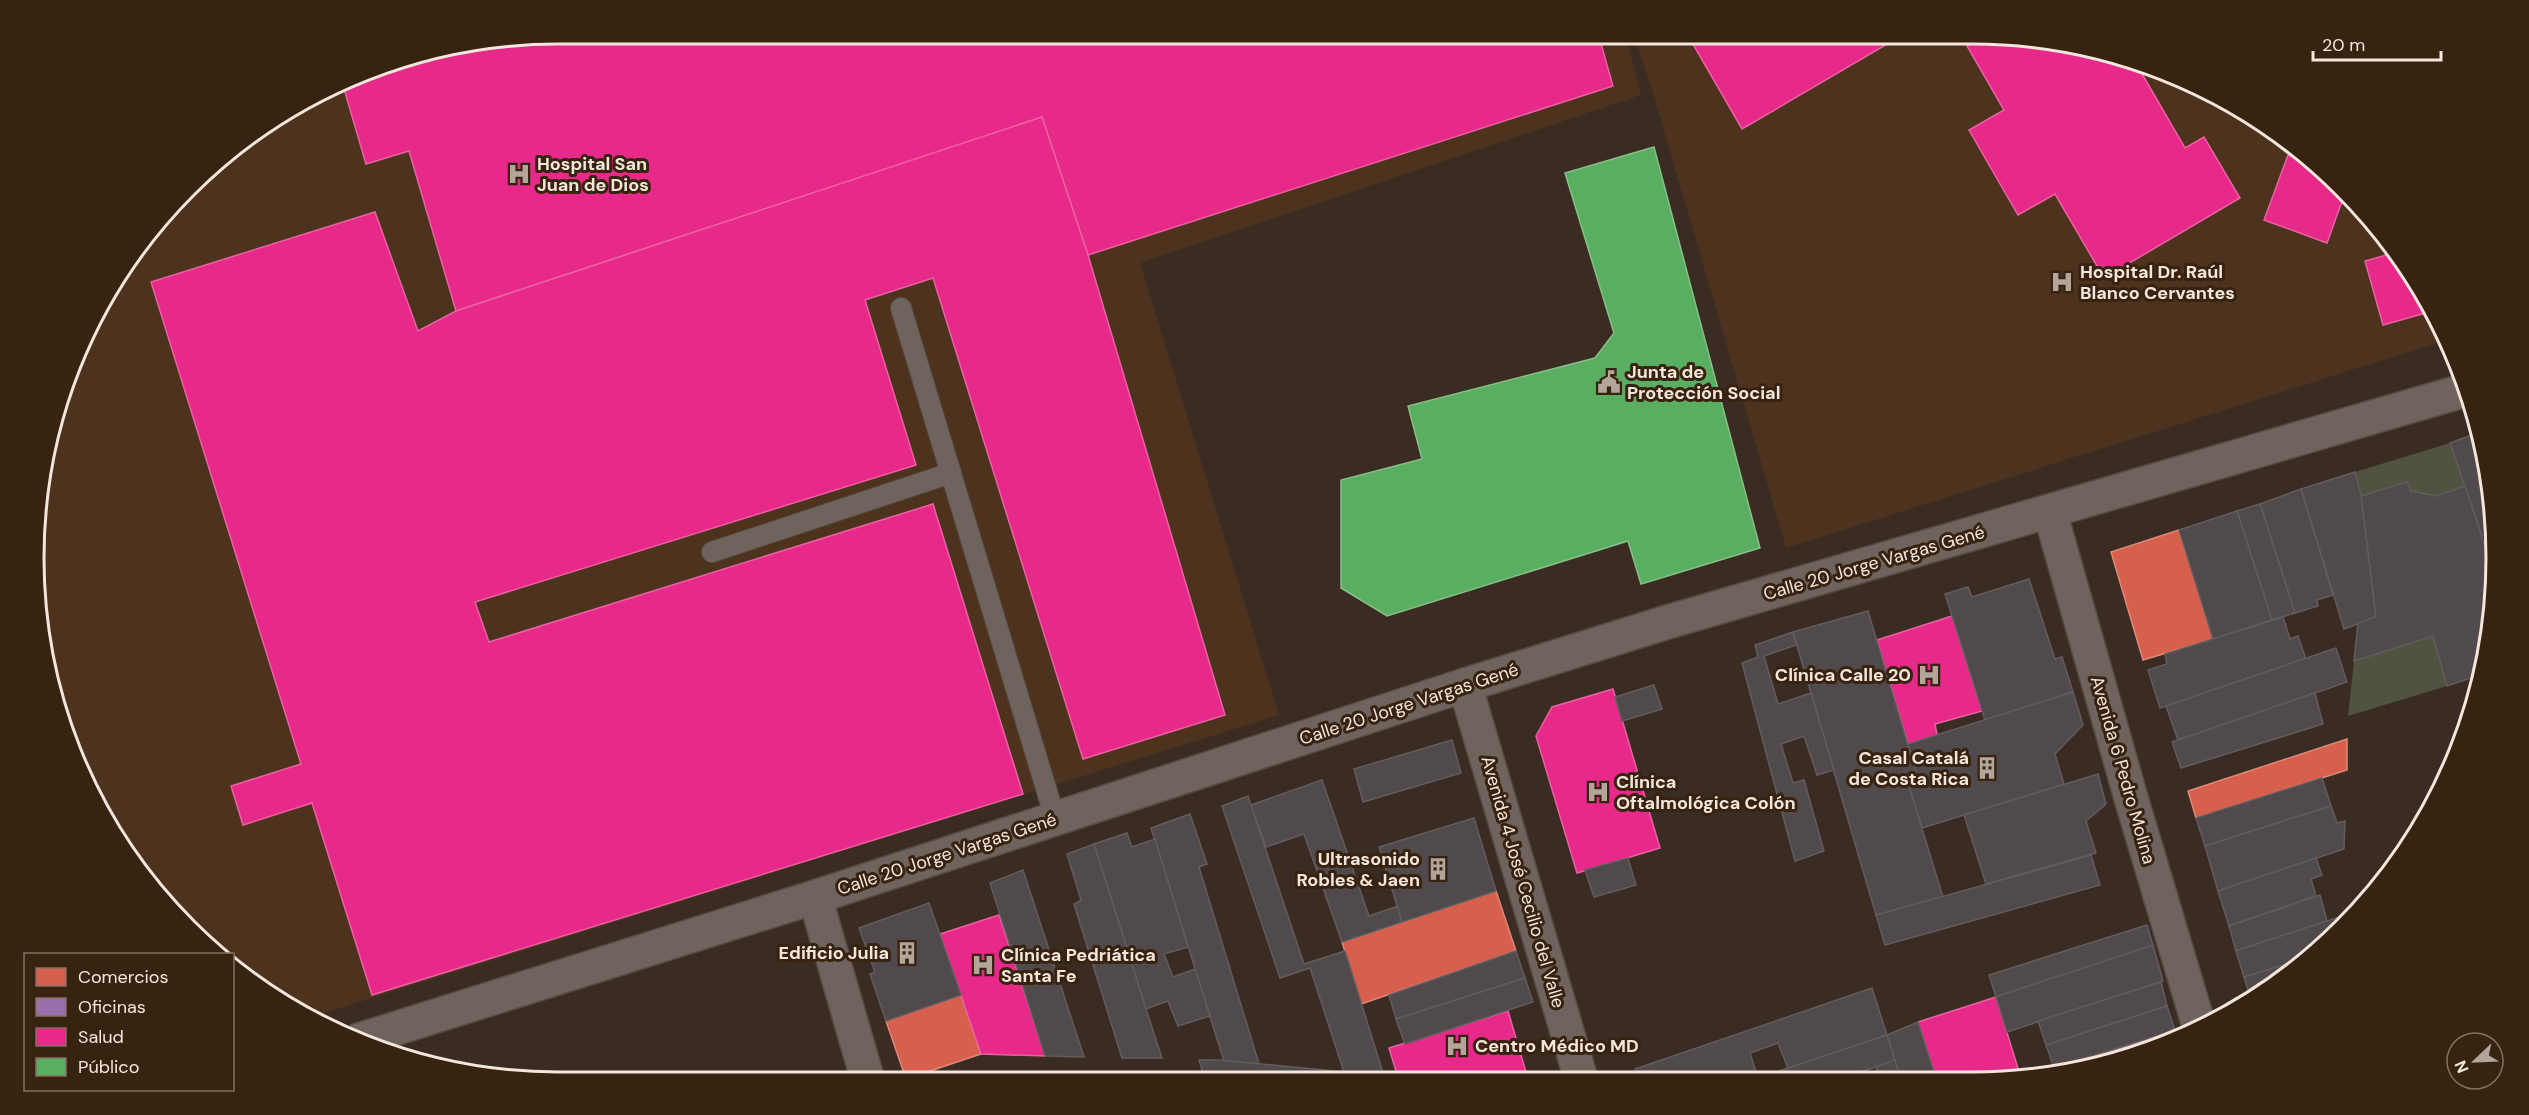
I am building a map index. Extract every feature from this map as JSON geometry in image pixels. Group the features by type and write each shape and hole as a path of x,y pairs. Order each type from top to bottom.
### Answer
{"street":[{"name":"Calle 20 Jorge Vargas Gené","path":"371,1036 814,897 1466,685 1671,621 2458,392"},
{"name":"Avenida 6 Pedro Molina","path":"2050,512 2130,798 2197,1019"},
{"name":"Avenida 4 José Cecilio del Valle","path":"1466,685 1579,1072"},
{"path":"814,897 865,1072"}],"lane":[{"path":"901,308 1055,818"},
{"path":"712,552 951,472"}],"shaded area":[{"path":"558,43 1628,43 1641,95 1140,263 1279,715 322,1014 272,985 234,956 234,953 230,953 219,944 194,921 171,896 130,843 97,785 71,723 61,691 48,625 44,558 45,524 53,457 71,392 112,300 150,245 194,194 245,150 300,112 361,83 424,61 490,48"},
{"name":"Hospital Dr. Raúl Blanco Cervantes","path":"1636,43 1972,43 2072,53 2137,71 2228,112 2257,130 2310,171 2335,194 2379,245 2417,301 2438,343 1786,548"}],"green space":[{"path":"2450,443 2465,486 2436,496 2411,491 2361,496 2355,472"},
{"path":"2433,636 2447,686 2348,716 2354,661"}],"building: Comercios":[{"path":"2179,530 2213,639 2143,660 2111,552"},
{"path":"2347,739 2347,770 2196,818 2188,791"},
{"path":"1496,891 1516,951 1361,1004 1342,942"},
{"path":"961,995 981,1054 927,1072 904,1072 886,1021"}],"building: Oficinas":[{"path":"2161,1035 2105,1054 2084,1058"}],"building: Salud":[{"name":"Hospital San Juan de Dios","path":"558,43 1601,43 1613,86 1088,255 1042,117 456,311 409,151 366,164 344,90 424,61 457,53 524,45"},
{"path":"1692,43 1889,43 1742,129"},
{"path":"1972,43 2005,45 2072,53 2141,73 2185,148 2204,137 2240,198 2104,278 2055,194 2018,215 1969,130 2004,110 1967,46"},
{"path":"1042,117 1088,255 1225,715 1083,759 933,278 865,300 916,465 475,602 489,642 933,504 1023,794 372,995 312,803 243,825 231,786 301,764 151,282 375,212 418,331 456,311"},
{"path":"2288,155 2310,171 2342,202 2327,243 2264,220"},
{"path":"2386,255 2424,314 2383,325 2365,261"},
{"name":"Clínica Calle 20","path":"1952,616 1982,711 1935,724 1937,735 1908,744 1877,640"},
{"name":"Clínica Oftalmológica Colón","path":"1613,689 1660,848 1577,873 1536,736 1552,707"},
{"name":"Clínica Pedriática Santa Fe","path":"999,915 1045,1056 981,1054 940,934"},
{"path":"1996,997 2018,1069 1934,1072 1918,1022"},
{"name":"Centro Médico MD","path":"1508,1011 1526,1072 1396,1072 1389,1048"}],"building: Público":[{"name":"Junta de Protección Social","path":"1654,147 1760,548 1641,584 1628,541 1387,616 1341,588 1341,480 1422,459 1408,406 1595,358 1614,333 1565,173"}],"building: Otros":[{"path":"2471,435 2481,490 2485,535 2482,536 2450,443"},
{"path":"2355,472 2364,507 2376,617 2344,629 2301,489"},
{"path":"2407,482 2411,491 2436,496 2465,486 2485,547 2486,558 2481,625 2471,678 2447,686 2433,636 2354,661 2358,623 2376,617 2361,496"},
{"path":"2301,489 2333,595 2317,600 2318,606 2295,613 2260,504"},
{"path":"2260,504 2295,613 2272,620 2237,511"},
{"path":"2237,511 2272,620 2213,639 2179,530"},
{"path":"2029,579 2055,659 2062,657 2073,692 1985,720 1945,594 1968,587 1972,597"},
{"path":"1868,611 1919,782 1909,786 1943,897 1876,915 1793,632"},
{"path":"2283,617 2290,639 2298,636 2306,659 2160,708 2148,670 2167,664 2165,654"},
{"path":"1793,632 1796,645 1764,656 1778,704 1811,693 1834,770 1817,775 1804,736 1781,744 1793,783 1804,780 1824,851 1795,861 1742,663 1758,657 1755,645"},
{"path":"2336,648 2347,682 2178,740 2166,706"},
{"path":"1654,685 1662,709 1622,721 1615,697"},
{"name":"Casal Catalá de Costa Rica","path":"2073,692 2083,725 2055,754 2064,784 1922,828 1909,786 1919,782 1908,744"},
{"path":"2315,693 2323,724 2181,768 2172,742"},
{"path":"1452,740 1461,773 1363,802 1354,769"},
{"path":"2098,774 2106,804 2086,821 2096,853 1986,884 1964,815"},
{"path":"2322,778 2331,806 2205,846 2196,818"},
{"path":"1322,780 1369,916 1398,906 1402,922 1342,942 1304,834 1266,847 1251,805"},
{"path":"1248,796 1304,964 1345,951 1383,1072 1344,1072 1310,968 1280,978 1222,806"},
{"path":"2331,806 2337,823 2345,821 2344,849 2218,891 2205,846"},
{"path":"1190,814 1207,864 1199,867 1259,1064 1224,1061 1151,828"},
{"name":"Ultrasonido Robles & Jaen","path":"1474,818 1496,891 1402,922 1379,847"},
{"path":"1127,833 1132,847 1155,839 1188,947 1164,954 1173,977 1195,969 1210,1016 1178,1026 1168,1001 1146,1009 1094,844"},
{"path":"1094,844 1162,1058 1122,1058 1074,904 1081,900 1067,854"},
{"path":"2091,855 2100,885 1885,945 1876,915"},
{"path":"1628,858 1636,885 1594,897 1585,870"},
{"path":"2316,858 2322,875 2311,879 2316,896 2229,926 2218,891"},
{"path":"1023,870 1084,1057 1045,1056 990,883"},
{"path":"2320,895 2327,921 2236,951 2229,926"},
{"name":"Edificio Julia","path":"929,903 961,995 886,1021 870,974 875,972 859,928"},
{"path":"2339,917 2284,965 2244,977 2236,951"},
{"path":"2147,925 2153,945 1996,997 1989,975"},
{"path":"2153,945 2163,981 2007,1032 1996,997"},
{"path":"1516,951 1525,978 1396,1019 1389,995"},
{"path":"2284,965 2248,991 2244,977"},
{"path":"1525,978 1533,1002 1405,1044 1396,1019"},
{"path":"2161,982 2167,1006 2046,1045 2038,1021"},
{"path":"1872,988 1887,1035 1788,1068 1778,1043 1750,1053 1756,1072 1636,1072 1635,1069"},
{"path":"2167,1006 2175,1029 2077,1061 2053,1065 2046,1045"},
{"path":"1918,1022 1934,1072 1898,1072 1887,1035"},
{"path":"1887,1035 1895,1060 1861,1072 1776,1072"},
{"path":"1199,1060 1345,1072 1203,1072"},
{"path":"1895,1060 1898,1072 1877,1072 1876,1067"}],"place":[{"name":"Hospital San Juan de Dios","path":"519,174"},
{"name":"Hospital Dr. Raúl Blanco Cervantes","path":"2062,282"},
{"name":"Junta de Protección Social","path":"1609,382"},
{"name":"Clínica Calle 20","path":"1929,675"},
{"name":"Casal Catalá de Costa Rica","path":"1987,768"},
{"name":"Clínica Oftalmológica Colón","path":"1598,792"},
{"name":"Ultrasonido Robles & Jaen","path":"1438,869"},
{"name":"Edificio Julia","path":"907,953"},
{"name":"Clínica Pedriática Santa Fe","path":"983,965"},
{"name":"Centro Médico MD","path":"1457,1046"}]}
